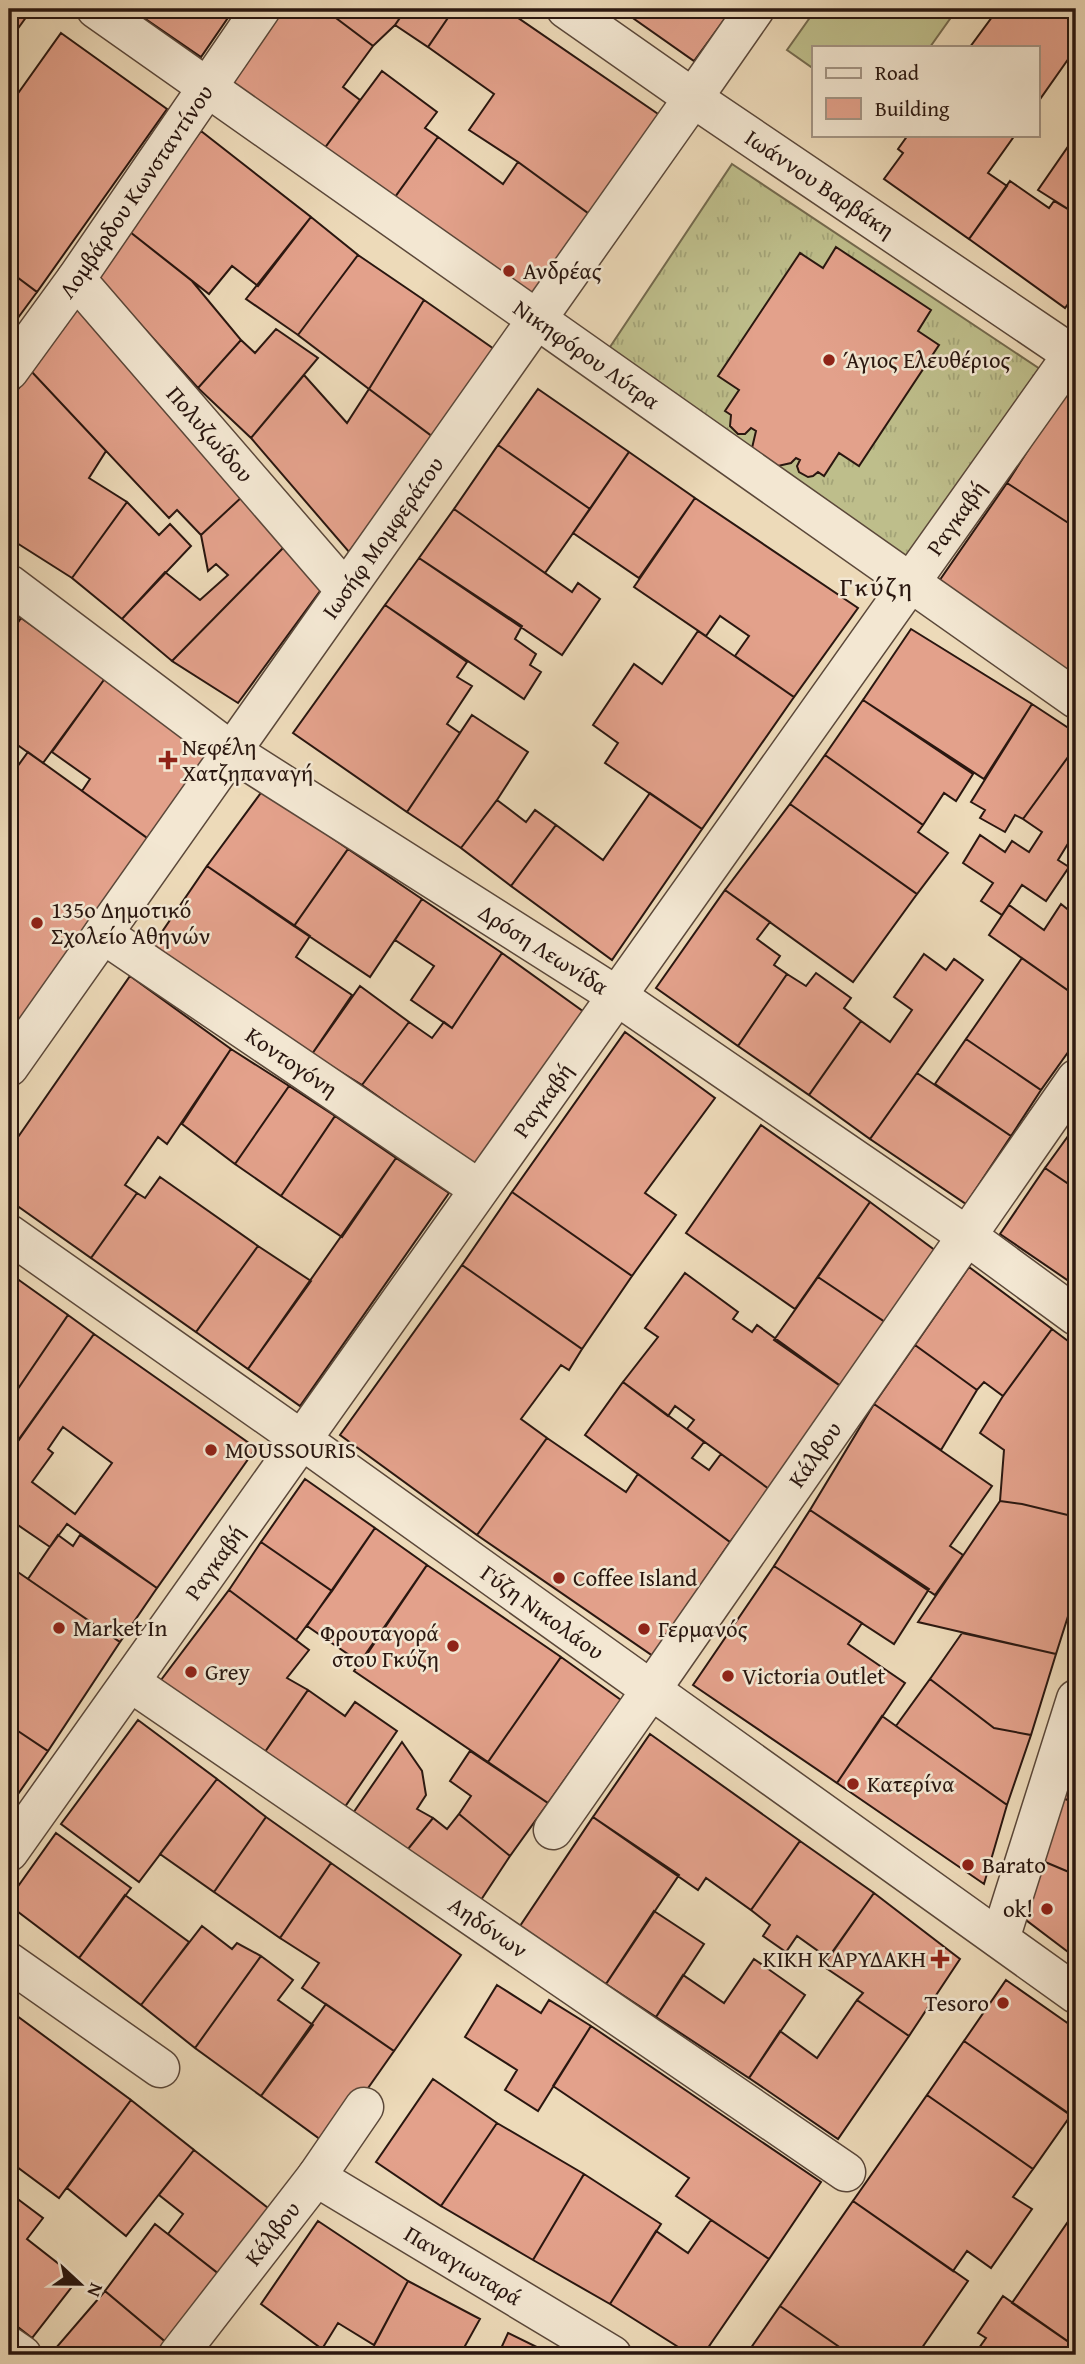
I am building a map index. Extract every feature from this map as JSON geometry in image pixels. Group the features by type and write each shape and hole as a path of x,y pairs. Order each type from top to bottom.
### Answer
{"street":[{"name":"Νικηφόρου Λύτρα","path":"96,9 1076,699"},
{"name":"Λομβάρδου Κωνσταντίνου","path":"9,371 76,279 261,9"},
{"name":"Ιωάννου Βαρβάκη","path":"566,9 693,98 1075,354"},
{"name":"Ιωσήφ Μομφεράτου","path":"9,1066 755,9"},
{"name":"Πολυζωίδου","path":"76,279 345,590"},
{"name":"Ραγκαβή","path":"9,1853 1075,354"},
{"name":"Δρόση Λεωνίδα","path":"9,584 231,751 617,996 967,1236 1076,1316"},
{"name":"Κοντογόνη","path":"103,934 480,1189"},
{"name":"Κάλβου","path":"554,1830 1076,1079"},
{"name":"Γύζη Νικολάου","path":"9,1234 302,1440 1076,1994"},
{"name":"Αηδόνων","path":"130,1682 846,2172"},
{"path":"1000,1938 1076,1699"},
{"path":"9,1962 160,2068"},
{"name":"Κάλβου","path":"178,2355 316,2177 364,2107"},
{"name":"Παναγιωταρά","path":"316,2177 612,2355"},
{"path":"9,2346 22,2355"}],"green space":[{"path":"816,9 957,9 931,46 812,46 812,68 787,50"},
{"path":"732,164 1040,369 908,567 600,362"}],"building":[{"path":"9,9 32,9 9,41"},
{"path":"131,9 234,9 201,57"},
{"path":"282,9 324,9 373,46 343,87 360,100 321,153 227,82"},
{"path":"324,9 406,9 395,25 373,46"},
{"path":"406,9 454,9 428,47 395,25"},
{"path":"454,9 505,9 661,116 592,216 469,130 494,94 428,47"},
{"path":"620,9 732,9 694,61"},
{"path":"998,9 1076,9 1076,48 1040,99 1040,46 971,46"},
{"path":"61,33 167,109 37,292 9,271 9,106"},
{"path":"382,71 437,112 425,128 438,137 390,204 321,153"},
{"path":"201,131 311,217 258,286 232,266 209,294 125,228"},
{"path":"1076,135 1076,214 1038,190"},
{"path":"907,136 1014,136 988,173 1007,186 969,239 884,179 903,153 898,149"},
{"path":"438,137 503,184 518,162 592,216 528,305 390,204"},
{"path":"1010,181 1049,208 1054,201 1076,214 1076,293 1065,308 969,239"},
{"path":"311,217 358,255 298,335 246,299"},
{"path":"125,228 192,281 241,340 198,388 95,274"},
{"name":"Άγιος Ελευθέριος","path":"836,247 931,310 918,331 939,345 859,466 839,453 824,476 818,472 808,477 799,472 797,466 800,460 796,458 791,463 778,466 752,448 756,431 751,428 745,434 738,434 730,426 731,415 725,411 739,390 718,376 800,253 823,268"},
{"path":"358,255 424,300 369,389 298,335"},
{"path":"9,271 37,292 9,330"},
{"path":"424,300 494,349 433,437 369,389"},
{"path":"78,306 244,495 201,535 177,510 169,518 31,371"},
{"path":"276,329 318,358 251,438 198,388 241,340 255,353"},
{"path":"31,371 106,451 89,478 127,502 72,578 9,538 9,402"},
{"path":"304,375 347,423 369,389 433,437 349,552 251,438"},
{"path":"1076,377 1076,528 1007,483"},
{"path":"538,389 629,452 590,509 498,445"},
{"path":"498,445 590,509 545,573 454,509"},
{"path":"629,452 695,498 639,578 573,533"},
{"path":"1007,483 1076,528 1076,680 935,587"},
{"path":"244,495 285,546 172,661 122,619 165,572 200,600 228,575 216,564 208,571 201,535"},
{"path":"695,498 858,608 794,697 735,656 749,636 720,616 706,636 634,587"},
{"path":"127,502 159,535 170,524 191,546 122,619 72,578"},
{"path":"454,509 572,592 578,583 600,599 562,655 419,558"},
{"path":"285,546 323,587 238,703 172,661"},
{"path":"419,558 522,626 515,639 536,654 530,665 541,672 524,699 385,605"},
{"path":"385,605 467,662 457,677 472,686 447,724 460,733 407,812 293,733"},
{"path":"9,609 21,618 9,636"},
{"path":"21,618 106,677 43,763 9,739 9,636"},
{"path":"911,629 1032,704 984,779 863,700"},
{"path":"698,631 794,697 702,829 605,763 618,743 593,725 634,664 662,684"},
{"path":"106,677 211,752 150,840 82,791 90,779 52,752"},
{"path":"863,700 973,774 956,801 944,793 923,825 825,755"},
{"path":"1032,704 1076,733 1076,746 1023,819 1015,815 1005,832 980,818 985,810 971,802"},
{"path":"472,715 528,752 461,848 407,812"},
{"path":"1076,746 1076,847 1069,842 1058,860 1069,867 1046,901 1022,885 1002,915 981,901 993,883 963,863 980,835 1005,852 1012,841 1029,852 1042,832 1023,819"},
{"path":"28,752 150,840 12,1034 9,1031 9,778"},
{"path":"825,755 923,825 918,832 948,853 917,894 790,804"},
{"path":"263,790 348,849 294,926 207,866"},
{"path":"650,793 702,829 612,960 511,886 556,825 603,860"},
{"path":"497,800 526,822 535,810 556,825 511,886 461,848"},
{"path":"790,804 917,894 853,982 725,890"},
{"path":"348,849 422,899 370,977 294,926"},
{"path":"207,866 310,936 296,957 352,995 312,1054 153,945"},
{"path":"725,890 770,922 757,939 780,956 774,965 787,974 738,1046 656,988"},
{"path":"422,899 502,953 452,1028 411,1000 434,966 395,940"},
{"path":"1061,904 1076,916 1076,996 989,935 1009,905 1044,930"},
{"path":"502,953 591,1017 483,1171 362,1085 409,1022 432,1038 444,1022 452,1028"},
{"path":"924,954 946,970 954,959 983,980 870,1139 809,1095 861,1021 890,1042 912,1010 894,997"},
{"path":"1022,958 1076,996 1076,1041 1041,1090 966,1039"},
{"path":"816,973 851,998 844,1008 861,1021 809,1095 738,1046 787,974 806,986"},
{"path":"130,976 231,1049 167,1144 158,1137 125,1185 137,1193 91,1258 9,1200 9,1150"},
{"path":"360,986 409,1022 362,1085 312,1054"},
{"path":"625,1032 715,1098 645,1193 676,1215 632,1276 512,1192"},
{"path":"966,1039 1041,1090 1011,1136 935,1084"},
{"path":"231,1049 289,1086 235,1164 182,1124"},
{"path":"917,1073 1011,1136 966,1204 870,1139"},
{"path":"289,1086 335,1116 281,1196 235,1164"},
{"path":"335,1116 396,1158 342,1237 281,1196"},
{"path":"761,1125 870,1202 795,1309 686,1233"},
{"path":"1076,1125 1076,1189 1045,1168"},
{"path":"396,1158 449,1193 300,1406 248,1369"},
{"path":"1045,1168 1076,1189 1076,1286 1000,1234"},
{"path":"160,1177 258,1246 196,1332 91,1258 137,1193 145,1198"},
{"path":"512,1192 632,1276 582,1349 462,1265"},
{"path":"870,1202 936,1251 888,1324 818,1277"},
{"path":"258,1246 311,1281 248,1369 196,1332"},
{"path":"462,1265 582,1349 569,1370 561,1365 521,1419 547,1438 477,1535 340,1435"},
{"path":"969,1267 1052,1329 1003,1396 984,1382 977,1390 915,1345"},
{"path":"9,1273 68,1315 9,1402"},
{"path":"685,1273 738,1312 733,1319 752,1332 757,1325 842,1387 769,1489 687,1429 694,1420 675,1406 668,1416 623,1382 658,1337 645,1328"},
{"path":"818,1277 888,1324 842,1387 774,1340"},
{"path":"68,1315 94,1334 9,1453 9,1402"},
{"path":"1052,1329 1076,1347 1076,1517 1000,1501 1004,1450 980,1433 1003,1396"},
{"path":"94,1334 256,1448 157,1588 67,1524 50,1547 9,1519 9,1454","holes":["63,1427 112,1463 75,1514 32,1482 53,1453 48,1449"]},
{"path":"915,1345 977,1390 941,1450 874,1404"},
{"path":"623,1382 704,1442 692,1458 709,1470 721,1454 769,1489 730,1542 585,1435"},
{"path":"874,1404 992,1486 950,1546 963,1555 935,1595 810,1510"},
{"path":"547,1438 626,1492 638,1474 730,1542 653,1656 477,1535"},
{"path":"305,1479 375,1528 332,1591 261,1542"},
{"path":"1000,1501 1076,1517 1076,1591 1056,1654 918,1622"},
{"path":"810,1510 929,1589 894,1644 774,1566"},
{"path":"375,1528 427,1565 361,1663 307,1626"},
{"path":"58,1535 73,1546 80,1535 157,1588 120,1642 28,1579"},
{"path":"261,1542 332,1591 296,1640 229,1590"},
{"path":"427,1565 561,1657 488,1762 354,1671"},
{"path":"9,1566 120,1642 48,1751 9,1725"},
{"path":"774,1566 862,1623 848,1644 905,1683 837,1783 693,1685"},
{"path":"229,1590 309,1650 287,1678 308,1690 260,1759 158,1684"},
{"path":"962,1633 1056,1654 1031,1735 994,1728 930,1679"},
{"path":"561,1657 621,1700 548,1803 488,1762"},
{"path":"930,1679 994,1728 1031,1735 1007,1805 896,1726"},
{"path":"308,1690 345,1716 355,1702 397,1731 340,1814 260,1759"},
{"path":"882,1716 1007,1805 984,1884 837,1783"},
{"path":"138,1720 217,1779 139,1882 61,1824"},
{"path":"9,1725 48,1751 9,1807"},
{"path":"650,1734 800,1841 751,1910 706,1878 698,1890 593,1817"},
{"path":"402,1742 422,1771 426,1795 417,1809 433,1818 404,1854 349,1819"},
{"path":"1076,1744 1076,1803 1054,1795"},
{"path":"470,1751 548,1803 510,1856 459,1814 471,1796 450,1781"},
{"path":"217,1779 266,1817 214,1892 160,1854"},
{"path":"1054,1795 1076,1803 1076,1875 1038,1859"},
{"path":"459,1814 510,1856 475,1909 404,1854 433,1818 447,1829"},
{"path":"266,1817 331,1863 280,1938 214,1892"},
{"path":"593,1817 679,1875 606,1984 520,1926"},
{"path":"56,1833 131,1888 79,1958 9,1905 9,1899"},
{"path":"800,1841 874,1893 828,1958 797,1936 786,1952 763,1936 770,1925 751,1910"},
{"path":"1038,1859 1076,1875 1076,1958 1022,1917"},
{"path":"331,1863 461,1955 394,2051 302,1988 319,1963 280,1938"},
{"path":"874,1893 960,1959 909,2036 857,2000 863,1993 823,1966"},
{"path":"125,1895 189,1942 141,2005 79,1958"},
{"path":"654,1911 704,1944 656,2017 606,1984"},
{"path":"202,1926 232,1949 237,1943 261,1956 195,2048 141,2005"},
{"path":"261,1956 293,1980 278,2000 313,2025 261,2096 195,2048"},
{"path":"754,1959 805,1995 749,2078 656,2017 683,1975 724,2003"},
{"path":"1006,1980 1076,2029 1076,2119 964,2041"},
{"path":"497,1985 541,2013 549,2000 591,2026 538,2111 505,2090 517,2070 465,2037"},
{"path":"857,2000 909,2036 838,2139 749,2078 780,2031 817,2058"},
{"path":"326,2004 394,2051 328,2145 261,2096"},
{"path":"9,2010 131,2100 59,2198 9,2161"},
{"path":"591,2026 821,2182 769,2259 676,2196 689,2178 553,2086"},
{"path":"964,2041 1071,2115 1033,2169 927,2095"},
{"path":"433,2079 497,2123 441,2206 376,2162"},
{"path":"927,2095 1033,2169 1013,2197 1032,2209 991,2268 967,2251 953,2271 853,2201"},
{"path":"131,2100 194,2150 126,2236 67,2188"},
{"path":"497,2123 584,2174 533,2260 441,2206"},
{"path":"194,2150 277,2215 224,2278 168,2234 183,2214 159,2195"},
{"path":"584,2174 661,2224 610,2304 533,2260"},
{"path":"11,2194 43,2218 27,2239 78,2279 32,2338 9,2320"},
{"path":"853,2201 968,2281 917,2355 851,2355 780,2306"},
{"path":"1076,2210 1076,2347 1012,2303"},
{"path":"711,2220 769,2259 703,2355 691,2355 610,2304 656,2231 688,2253"},
{"path":"318,2221 408,2281 374,2345 338,2323 322,2349 261,2304"},
{"path":"155,2224 224,2278 168,2344 105,2291"},
{"path":"408,2281 480,2319 460,2355 369,2355"},
{"path":"105,2291 168,2344 159,2355 63,2355 55,2349"},
{"path":"1003,2296 1076,2347 1076,2355 974,2355 986,2338 978,2333"},
{"path":"780,2306 851,2355 746,2355"},
{"path":"508,2333 553,2355 498,2355"}],"place":[{"name":"Ανδρέας","path":"509,271"},
{"name":"Άγιος Ελευθέριος","path":"829,360"},
{"name":"Νεφέλη Χατζηπαναγή","path":"168,760"},
{"name":"135ο Δημοτικό Σχολείο Αθηνών","path":"37,923"},
{"name":"MOUSSOURIS","path":"211,1450"},
{"name":"Coffee Island","path":"559,1578"},
{"name":"Market In","path":"59,1628"},
{"name":"Γερμανός","path":"644,1629"},
{"name":"Φρουταγορά στου Γκύζη","path":"453,1646"},
{"name":"Grey","path":"191,1672"},
{"name":"Victoria Outlet","path":"728,1676"},
{"name":"Κατερίνα","path":"853,1784"},
{"name":"Barato","path":"968,1865"},
{"name":"ok!","path":"1047,1909"},
{"name":"ΚΙΚΗ ΚΑΡΥΔΑΚΗ","path":"940,1959"},
{"name":"Tesoro","path":"1003,2003"}],"district":[{"name":"Γκύζη","path":"877,587"}]}
